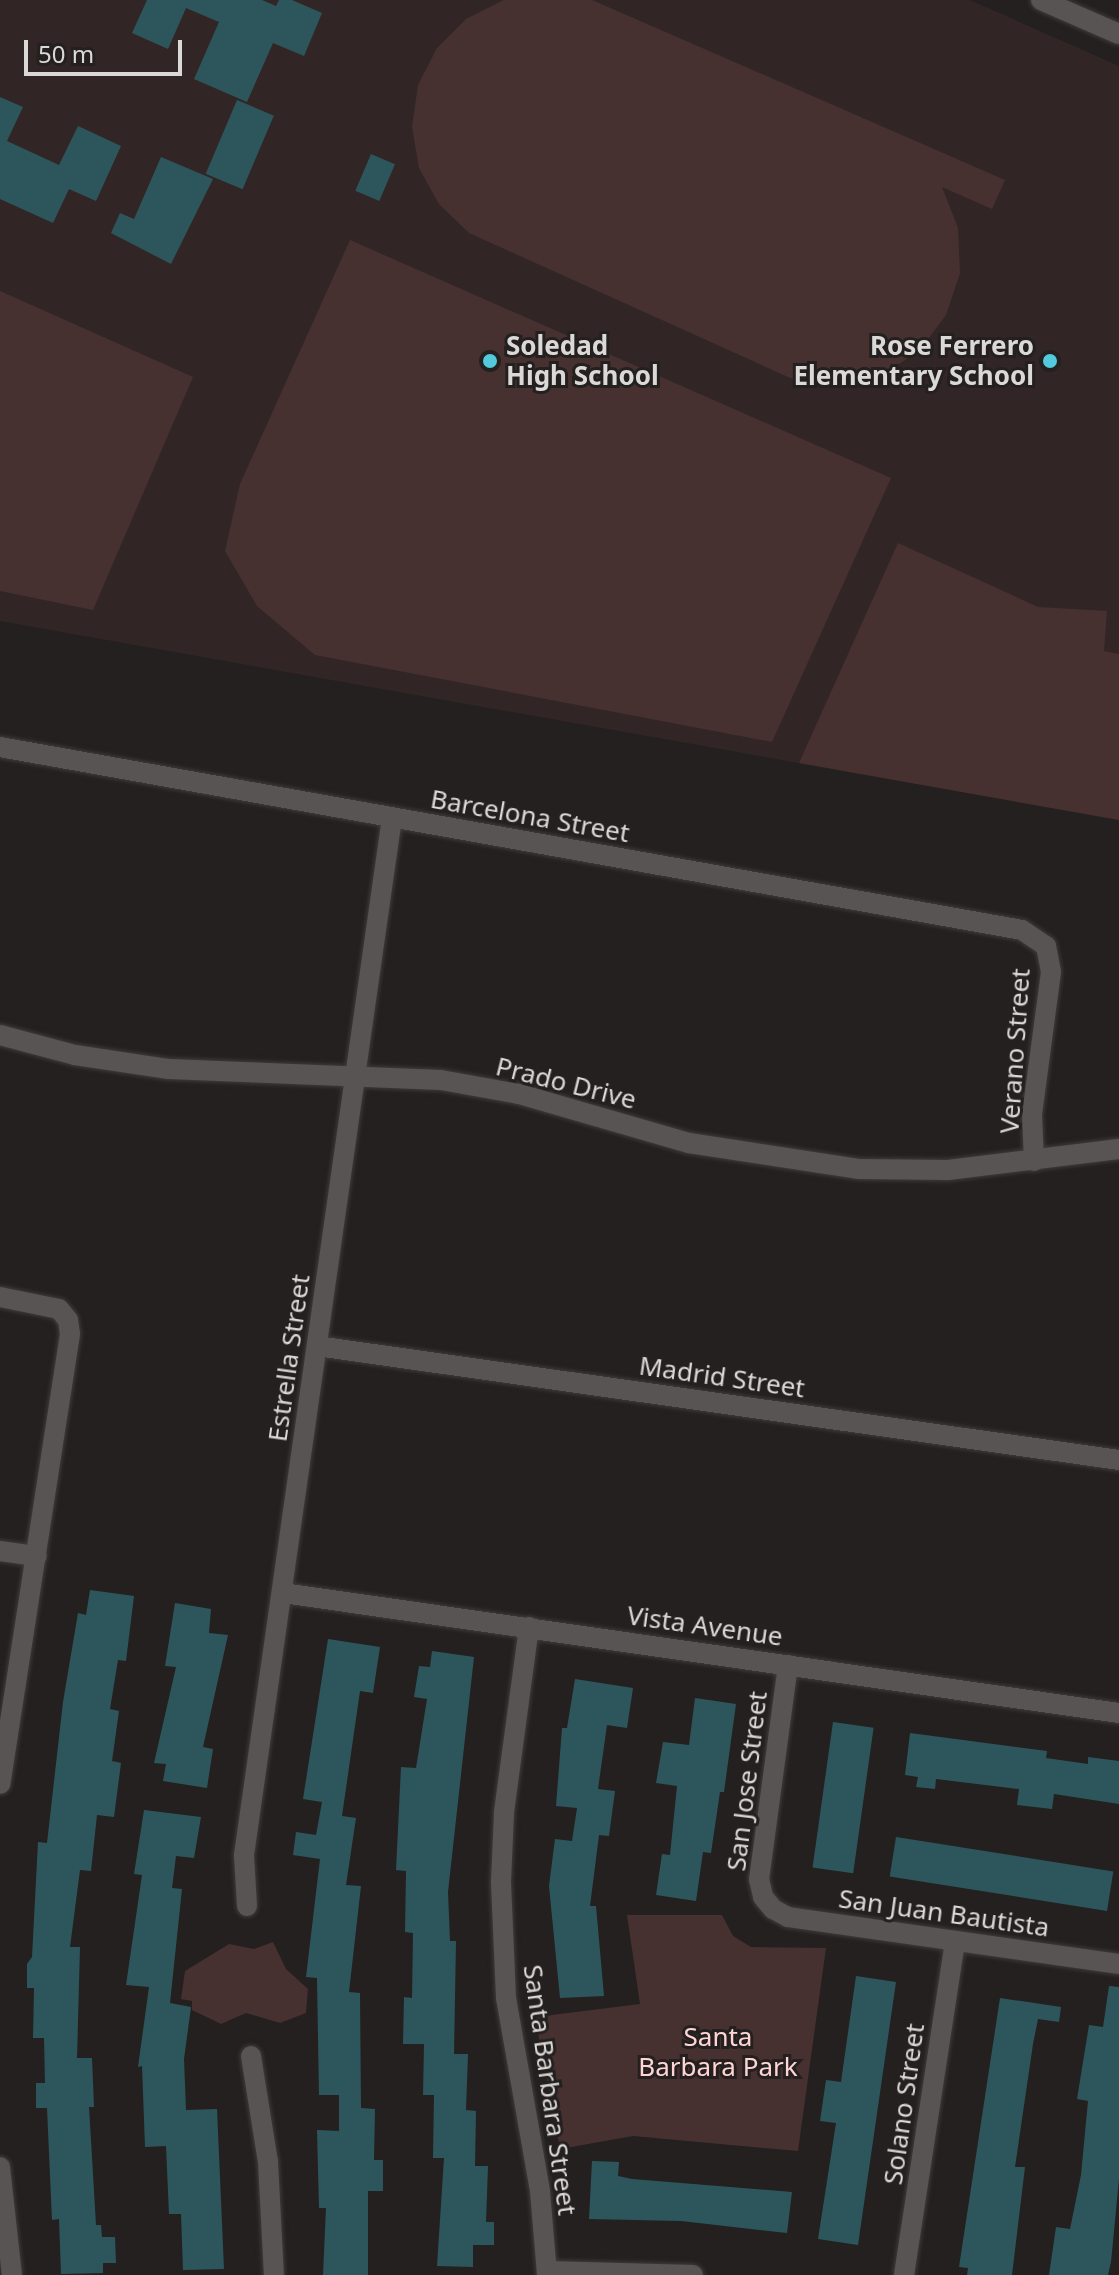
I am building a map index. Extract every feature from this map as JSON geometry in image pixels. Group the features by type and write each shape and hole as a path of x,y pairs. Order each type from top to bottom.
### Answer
{"street":[{"path":"1041,0 1119,34"},
{"name":"Barcelona Street","path":"0,747 1022,930 1046,946"},
{"name":"Estrella Street","path":"247,1906 244,1855 392,818"},
{"name":"Verano Street","path":"1034,1161 1032,1115 1051,972 1046,946"},
{"name":"Prado Drive","path":"0,1035 75,1055 169,1069 441,1080 519,1094 689,1143 777,1160 858,1169 948,1170 1119,1149"},
{"path":"0,1297 46,1304 64,1313 70,1334 0,1784"},
{"name":"Madrid Street","path":"317,1346 1119,1460"},
{"path":"0,1551 37,1556"},
{"name":"Vista Avenue","path":"283,1593 1119,1713"},
{"name":"Santa Barbara Street","path":"529,1627 504,1813 501,1883 506,1998 540,2191 547,2273"},
{"name":"San Jose Street","path":"767,1903 760,1890 760,1868 788,1665"},
{"name":"San Juan Bautista","path":"767,1903 788,1917 1119,1964"},
{"name":"Solano Street","path":"904,2275 955,1941"},
{"path":"251,2056 268,2162 274,2275"},
{"path":"0,2167 12,2275"},
{"path":"547,2273 693,2275"}],"shaded area":[{"name":"Soledad High School","path":"0,0 970,0 1119,66 1119,820 0,621"}],"green space":[{"path":"504,0 592,0 1005,180 992,209 942,187 958,228 960,273 946,315 919,351 882,375 839,385 797,381 469,233 439,204 419,168 412,127 418,85 437,48 466,19"},
{"path":"350,240 891,478 772,742 315,655 257,606 225,551 240,484"},
{"path":"0,291 193,377 93,610 0,591"},
{"path":"898,543 1038,607 1107,611 1104,651 1119,654 1119,820 799,763"},
{"name":"Santa Barbara Park","path":"627,1915 722,1915 733,1936 751,1947 826,1948 798,2151 633,2136 560,2149 535,2017 640,2004"},
{"path":"273,1942 286,1969 308,1989 306,2013 280,2023 246,2013 221,2024 192,2010 192,2001 181,1999 185,1971 229,1944 254,1949"}],"building":[{"path":"147,0 262,0 276,6 279,0 292,0 322,13 304,56 273,43 247,102 194,79 219,22 186,8 168,49 132,33"},
{"path":"0,97 23,107 7,141 59,165 78,126 121,146 96,201 69,189 53,223 0,199"},
{"path":"237,100 274,116 243,189 206,174"},
{"path":"371,154 395,164 379,201 355,191"},
{"path":"161,157 213,179 171,264 111,233 120,213 134,219"},
{"path":"90,1590 134,1596 126,1661 118,1660 110,1709 119,1711 112,1761 121,1763 114,1817 97,1815 91,1871 80,1870 70,1947 80,1947 77,2058 92,2058 94,2107 89,2107 96,2225 101,2225 102,2237 115,2237 116,2263 103,2263 103,2273 61,2274 59,2219 52,2220 47,2108 36,2108 36,2083 45,2083 44,2038 33,2038 34,1988 27,1988 27,1964 32,1957 38,1842 47,1843 63,1702 78,1613 86,1615"},
{"path":"175,1603 211,1609 209,1633 228,1635 203,1747 213,1749 207,1788 163,1781 166,1764 154,1763 176,1667 165,1666"},
{"path":"328,1639 380,1647 373,1693 360,1691 342,1816 356,1818 346,1885 361,1886 349,1992 360,1993 361,2108 375,2109 374,2160 383,2160 383,2191 368,2191 368,2275 323,2275 326,2208 319,2208 317,2130 339,2131 339,2095 319,2095 317,1978 306,1977 320,1859 293,1855 296,1832 316,1835 322,1802 303,1799"},
{"path":"432,1651 474,1657 448,1892 450,1941 456,1941 454,2054 468,2054 466,2110 476,2111 475,2166 488,2166 486,2222 494,2222 494,2245 473,2245 473,2267 437,2266 444,2158 433,2158 434,2095 423,2095 424,2044 403,2044 404,1997 412,1998 413,1933 405,1932 406,1871 396,1870 401,1767 416,1768 427,1699 414,1697 419,1666 430,1667"},
{"path":"575,1679 633,1688 627,1728 607,1725 598,1789 615,1791 609,1836 599,1835 590,1906 596,1906 604,1996 560,1998 549,1886 555,1839 572,1841 577,1808 556,1806 562,1728 567,1728"},
{"path":"695,1698 736,1704 724,1792 720,1792 711,1853 703,1852 696,1901 656,1895 662,1854 670,1855 677,1786 656,1783 663,1742 689,1745"},
{"path":"833,1722 874,1728 853,1873 813,1868"},
{"path":"910,1733 1047,1751 1046,1758 1088,1764 1088,1757 1119,1761 1119,1804 1054,1794 1052,1809 1017,1805 1019,1789 936,1779 935,1789 916,1787 918,1777 905,1775"},
{"path":"144,1810 201,1817 194,1858 176,1856 172,1888 182,1889 170,2003 191,2007 184,2059 186,2110 217,2109 224,2269 183,2270 181,2214 169,2214 166,2146 145,2147 142,2066 138,2067 149,1987 126,1985 142,1875 134,1874"},
{"path":"896,1837 1113,1871 1107,1911 890,1877"},
{"path":"856,1976 896,1982 858,2245 818,2239 836,2123 820,2121 826,2080 841,2082"},
{"path":"1109,1986 1119,1987 1119,2179 1111,2262 1108,2275 1049,2275 1056,2227 1070,2229 1081,2175 1088,2101 1077,2099 1089,2025 1103,2027"},
{"path":"1000,1998 1061,2007 1059,2022 1038,2019 1033,2044 1015,2167 1025,2167 1012,2275 967,2275 968,2268 959,2267"},
{"path":"592,2161 619,2162 618,2176 632,2179 792,2192 787,2233 681,2221 589,2219"}],"place":[{"name":"Soledad High School","path":"490,361"},
{"name":"Rose Ferrero Elementary School","path":"1050,361"}]}
